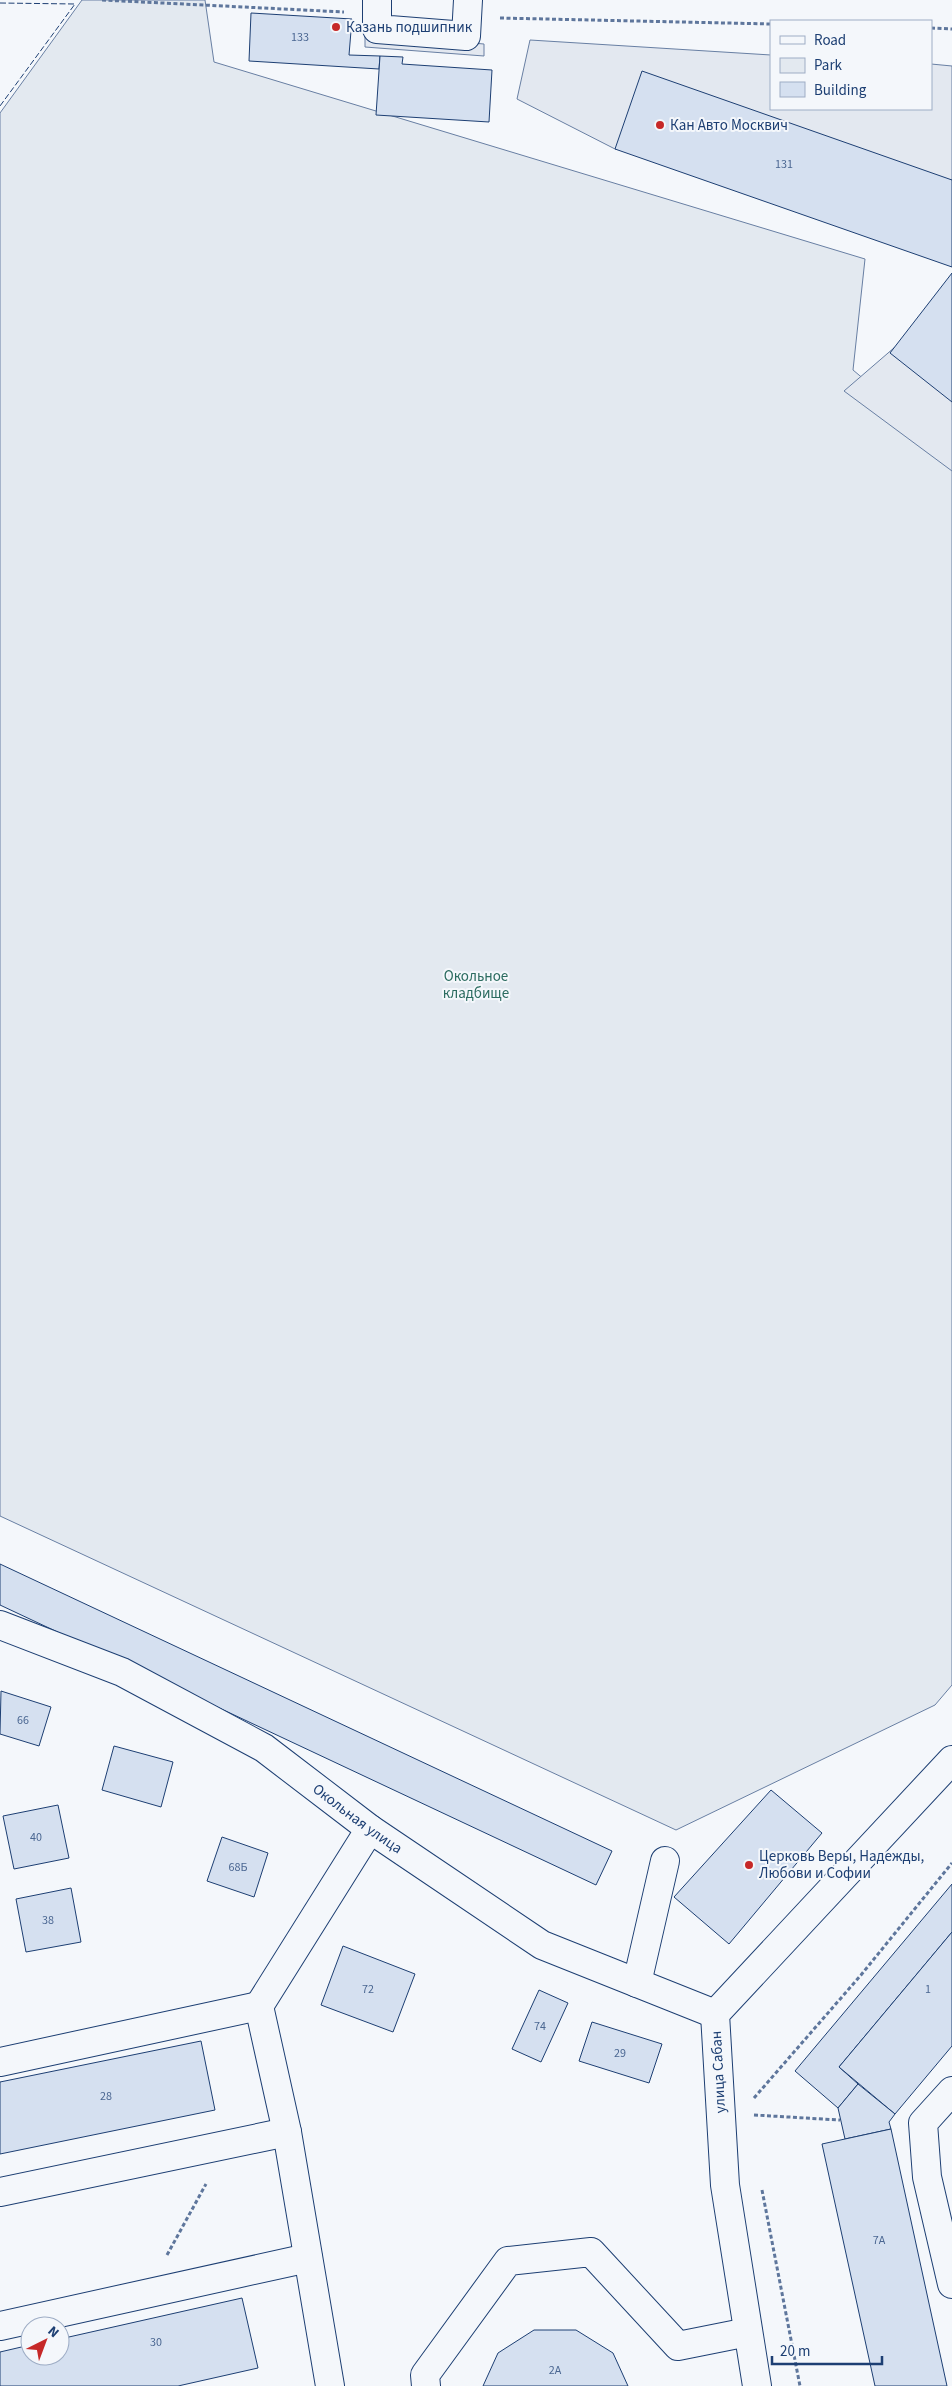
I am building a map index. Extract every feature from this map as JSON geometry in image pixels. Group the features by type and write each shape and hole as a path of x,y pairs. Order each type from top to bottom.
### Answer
{"street":[{"path":"377,0 377,28 466,36 468,0"},
{"name":"Окольная улица","path":"0,1625 122,1672 264,1748 370,1829 542,1945 715,2014"},
{"name":"улица Сабан","path":"757,2386 724,2185 715,2014 952,1760"},
{"path":"330,2386 287,2132 259,2006 370,1829"},
{"path":"637,1983 665,1861"},
{"path":"0,2062 259,2006"},
{"path":"952,2091 923,2124 927,2177 952,2284"},
{"path":"0,2192 287,2132"},
{"path":"426,2386 425,2375 508,2261 591,2252 678,2346 748,2332"},
{"path":"0,2326 308,2258"}],"path":[{"path":"932,28 952,29"},
{"path":"754,2125 752,2099 861,1975 952,1863"},
{"path":"754,2115 840,2120"},
{"path":"146,2294 228,2144"},
{"path":"760,2182 800,2386"}],"green space":[{"name":"Окольное кладбище","path":"82,0 205,0 214,62 865,259 853,370 952,453 952,1685 935,1705 676,1830 0,1516 0,113"}],"shaded area":[{"path":"365,34 484,44 484,56 365,47"},
{"path":"530,40 770,55 770,110 932,110 932,64 952,66 952,180 615,149 517,99"},
{"path":"895,347 952,393 952,471 844,391"}],"building":[{"path":"251,13 352,19 349,55 380,56 379,69 249,61"},
{"path":"380,56 403,57 402,64 492,70 489,122 376,115"},
{"path":"642,71 952,180 952,267 615,149"},
{"path":"952,273 952,402 890,353"},
{"path":"0,1564 612,1851 596,1885 0,1605"},
{"path":"1,1691 51,1707 39,1746 0,1734"},
{"path":"114,1746 173,1762 161,1807 102,1790"},
{"name":"Церковь Веры, Надежды, Любови и Софии","path":"771,1790 822,1833 729,1944 674,1897"},
{"path":"58,1805 69,1858 14,1869 3,1816"},
{"path":"222,1837 268,1853 254,1897 207,1881"},
{"path":"952,1884 952,1932 839,2067 858,2084 838,2108 795,2071"},
{"path":"71,1888 81,1942 26,1952 16,1899"},
{"path":"952,1932 952,2046 895,2114 839,2067"},
{"path":"343,1946 415,1974 393,2032 321,2005"},
{"path":"539,1990 568,2003 541,2062 512,2049"},
{"path":"592,2022 662,2044 649,2083 579,2061"},
{"path":"201,2041 215,2110 0,2154 0,2082"},
{"path":"858,2084 895,2114 889,2122 891,2129 845,2139 838,2108"},
{"path":"891,2129 947,2386 875,2386 822,2144"},
{"path":"242,2298 258,2368 178,2386 0,2386 0,2352 20,2347 20,2366 70,2366 70,2337"},
{"path":"534,2330 576,2330 613,2353 628,2386 483,2386 498,2353"}],"fence":[{"path":"0,3 75,4 0,106"}],"place":[{"name":"Казань подшипник","path":"336,27"},
{"name":"Кан Авто Москвич","path":"660,125"},
{"name":"Церковь Веры, Надежды, Любови и Софии","path":"749,1865"}]}
